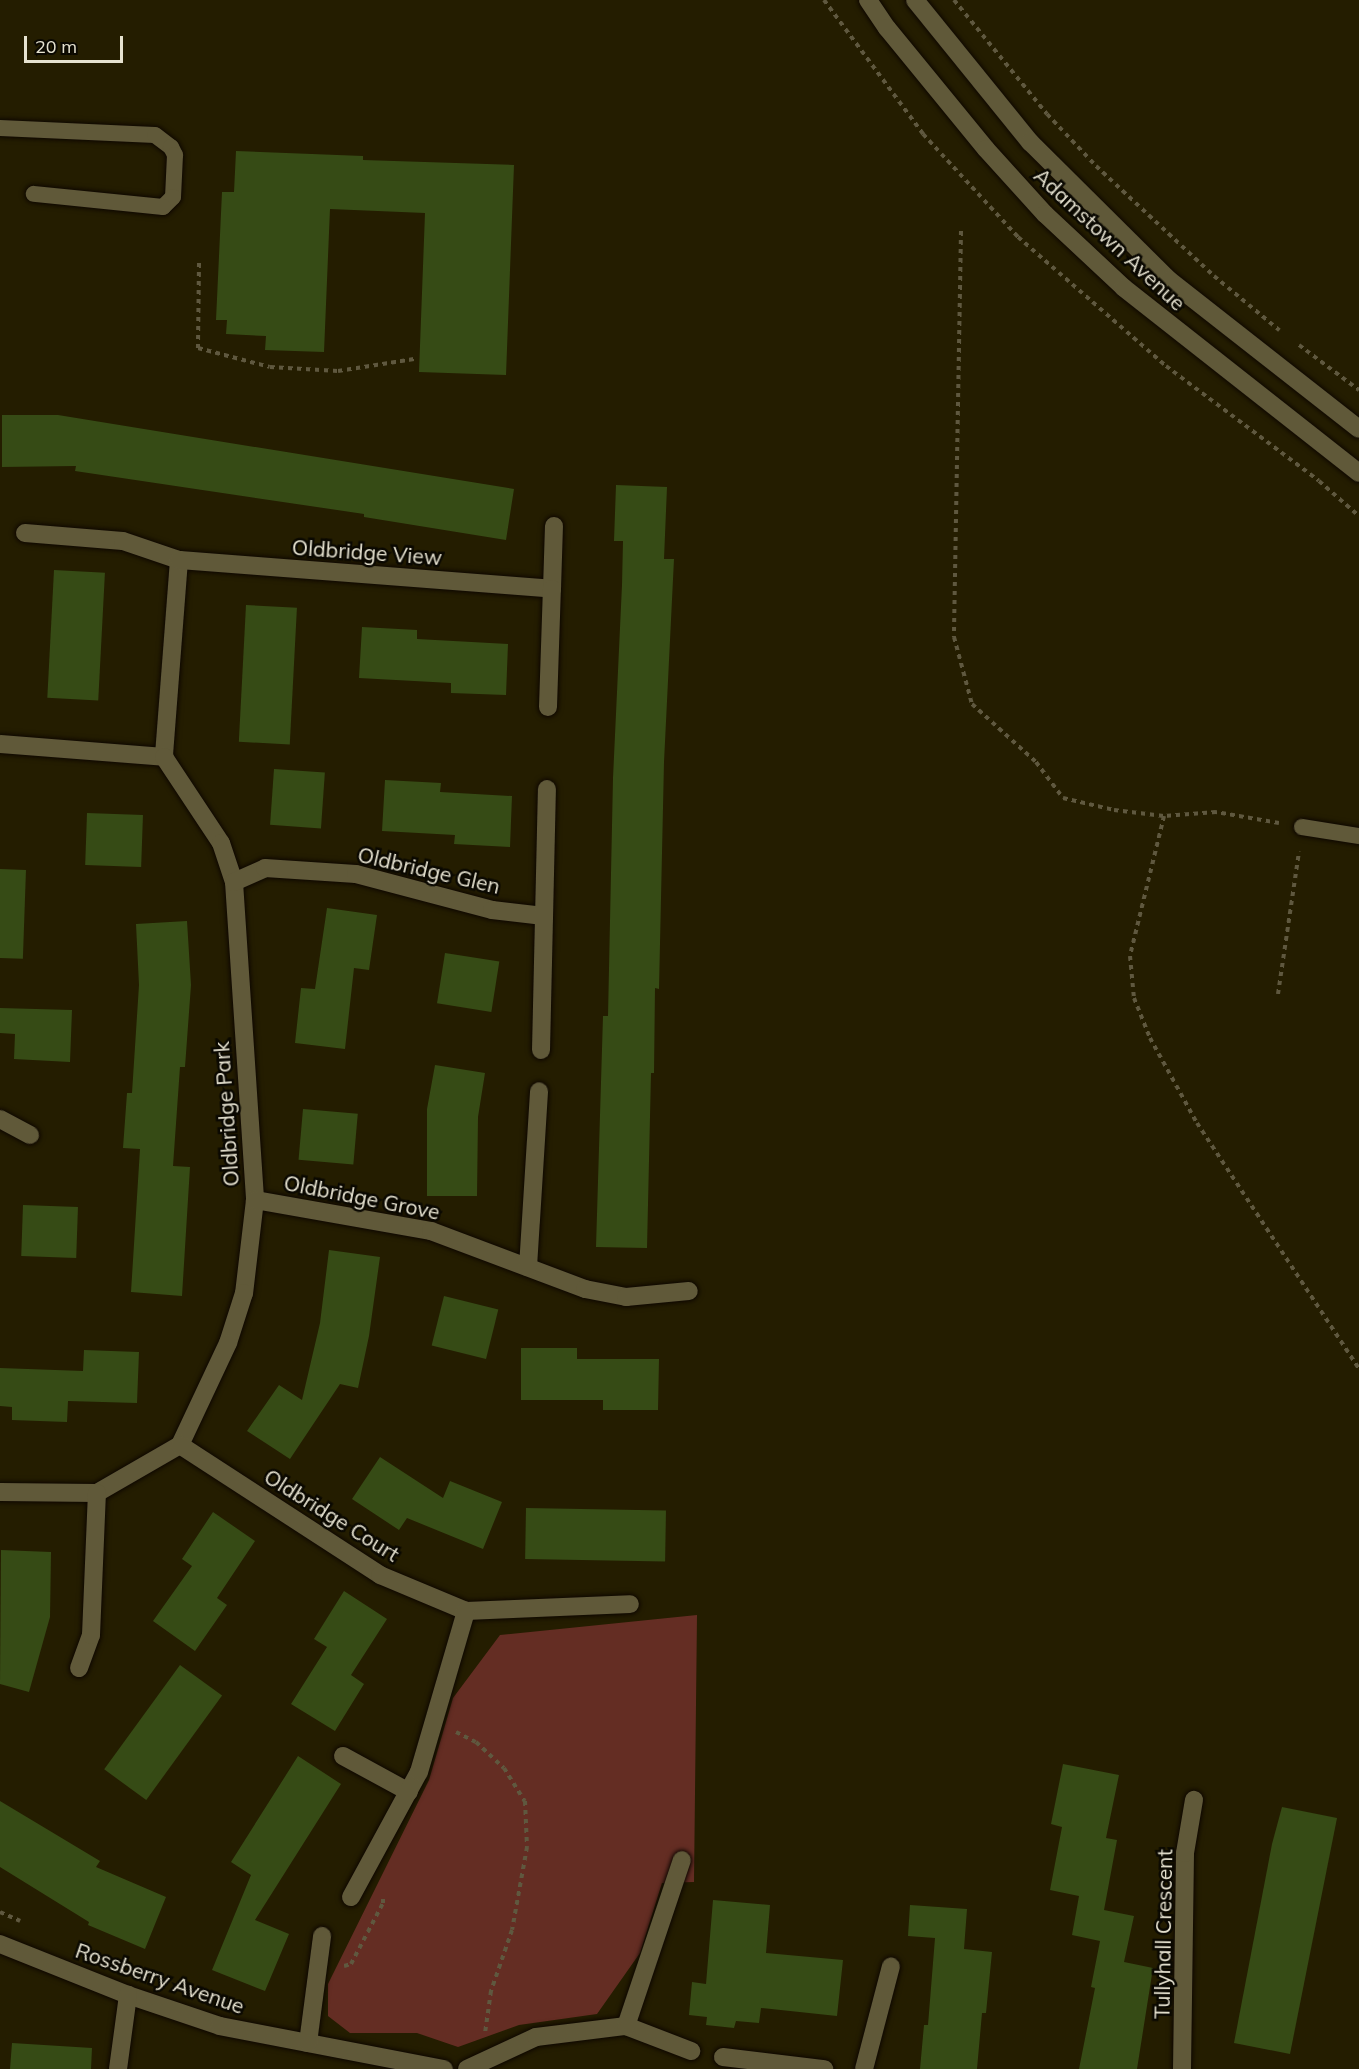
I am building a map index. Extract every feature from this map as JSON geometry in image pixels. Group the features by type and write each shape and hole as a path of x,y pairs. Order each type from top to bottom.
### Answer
{"street":[{"name":"Adamstown Avenue","path":"868,0 887,28 986,149 1045,214 1124,288 1359,473"},
{"name":"Adamstown Avenue","path":"915,0 1030,142 1169,280 1359,429"},
{"path":"548,707 554,526"},
{"name":"Oldbridge View","path":"25,533 123,541 179,560 552,589"},
{"path":"0,744 164,757 179,560"},
{"name":"Oldbridge Park","path":"164,757 221,843 234,882 255,1200 241,1303 228,1343 180,1445"},
{"path":"541,1050 548,789"},
{"name":"Oldbridge Glen","path":"234,882 265,868 356,874 492,910 544,916"},
{"path":"528,1267 539,1091"},
{"path":"0,1119 30,1134"},
{"name":"Oldbridge Grove","path":"255,1200 431,1231 585,1289 626,1297 688,1291"},
{"path":"0,1492 97,1493 180,1445"},
{"name":"Oldbridge Court","path":"180,1445 380,1575 466,1611 630,1605"},
{"path":"79,1668 91,1635 97,1493"},
{"path":"351,1896 419,1772 466,1611"},
{"path":"343,1756 409,1791"},
{"name":"Tullyhall Crescent","path":"1182,2069 1185,1853 1194,1800"},
{"path":"626,2026 682,1860"},
{"path":"308,2043 322,1936"},
{"name":"Rossberry Avenue","path":"0,1944 128,1995 220,2026 444,2069"},
{"path":"864,2069 891,1966"},
{"path":"118,2069 128,1995"},
{"path":"473,2066 536,2037 626,2026 691,2051"},
{"path":"723,2057 824,2069"}],"lane":[{"path":"0,128 155,135 171,147 175,155 173,197 163,207 34,194"},
{"path":"1302,827 1359,836"}],"path":[{"path":"954,0 1039,105 1096,166 1214,276 1281,331"},
{"path":"961,231 954,637 972,704 1036,762 1063,798 1114,810 1164,816 1216,812 1302,827 1278,994"},
{"path":"199,263 198,348 270,367 338,370 414,359"},
{"path":"1298,344 1359,390"},
{"path":"1164,816 1130,956 1134,998 1150,1038 1197,1123 1359,1369"},
{"path":"434,1721 476,1742 504,1768 525,1801 527,1847 512,1930 491,1991 473,2066"},
{"path":"337,1968 351,1964 383,1903 382,1892 378,1884 362,1875"},
{"path":"0,1912 31,1926"}],"shaded area":[{"path":"697,1615 694,1882 662,1883 640,1953 597,2014 519,2025 458,2047 417,2033 350,2033 328,2016 328,1984 429,1780 453,1698 500,1635"}],"building":[{"path":"236,151 363,156 363,160 514,165 506,375 419,372 425,213 330,209 324,352 265,350 266,336 226,334 227,320 216,320 222,192 234,192"},
{"path":"2,415 58,415 514,489 506,540 364,517 364,514 75,471 76,466 2,467"},
{"path":"616,485 667,487 664,559 674,559 664,762 659,989 655,988 654,1073 651,1073 647,1248 596,1247 603,1016 608,1016 613,778 622,585 623,541 614,541"},
{"path":"54,570 105,573 98,700 47,698"},
{"path":"246,605 297,608 290,744 239,742"},
{"path":"362,627 417,630 417,639 508,644 506,695 451,693 451,683 359,678"},
{"path":"274,769 325,773 321,828 270,825"},
{"path":"385,780 441,783 440,792 512,796 510,847 454,844 455,835 382,831"},
{"path":"87,813 143,815 141,867 85,865"},
{"path":"0,869 26,870 23,959 0,958"},
{"path":"327,908 377,915 369,970 354,968 345,1049 295,1043 301,988 315,989"},
{"path":"187,921 191,985 185,1067 180,1067 173,1166 190,1167 182,1296 131,1292 140,1149 123,1148 127,1093 132,1093 139,985 136,924"},
{"path":"445,953 499,962 491,1012 437,1003"},
{"path":"0,1008 72,1010 70,1062 14,1059 15,1034 0,1033"},
{"path":"435,1065 485,1073 478,1117 477,1196 427,1196 427,1109"},
{"path":"303,1109 358,1114 353,1165 299,1160"},
{"path":"23,1205 78,1207 76,1258 21,1256"},
{"path":"329,1250 380,1257 369,1336 358,1388 340,1384 290,1459 247,1431 279,1385 302,1400 320,1323"},
{"path":"444,1296 498,1310 486,1359 432,1345"},
{"path":"521,1348 577,1348 577,1359 659,1359 658,1410 603,1410 603,1400 521,1400"},
{"path":"84,1350 139,1352 137,1403 68,1401 67,1422 12,1420 12,1407 0,1406 0,1368 83,1371"},
{"path":"380,1457 443,1498 450,1481 502,1502 483,1549 407,1518 399,1530 352,1499"},
{"path":"526,1508 666,1510 665,1561 525,1559"},
{"path":"213,1512 255,1541 217,1598 227,1605 195,1651 153,1621 192,1566 182,1559"},
{"path":"1,1550 51,1552 50,1617 29,1692 0,1684"},
{"path":"344,1591 387,1619 351,1675 364,1684 335,1731 291,1704 327,1647 314,1639"},
{"path":"180,1665 222,1696 146,1800 104,1769"},
{"path":"298,1756 341,1784 255,1920 289,1934 265,1991 212,1970 251,1875 231,1862"},
{"path":"1063,1764 1119,1775 1106,1838 1117,1840 1104,1910 1134,1916 1124,1962 1153,1968 1137,2069 1079,2069 1095,1988 1091,1987 1100,1941 1072,1935 1079,1896 1050,1890 1062,1827 1051,1824"},
{"path":"0,1801 100,1861 96,1867 166,1897 145,1949 88,1925 89,1922 0,1867"},
{"path":"1282,1807 1337,1818 1290,2054 1234,2043 1272,1844"},
{"path":"713,1900 770,1905 766,1953 843,1960 837,2016 761,2008 759,2023 736,2021 734,2028 706,2025 707,2017 689,2015 692,1982 706,1984"},
{"path":"910,1905 967,1909 964,1949 992,1952 986,2013 982,2013 977,2069 920,2069 924,2025 928,2025 935,1938 908,1936"},
{"path":"12,2043 92,2048 91,2069 10,2069"}]}
